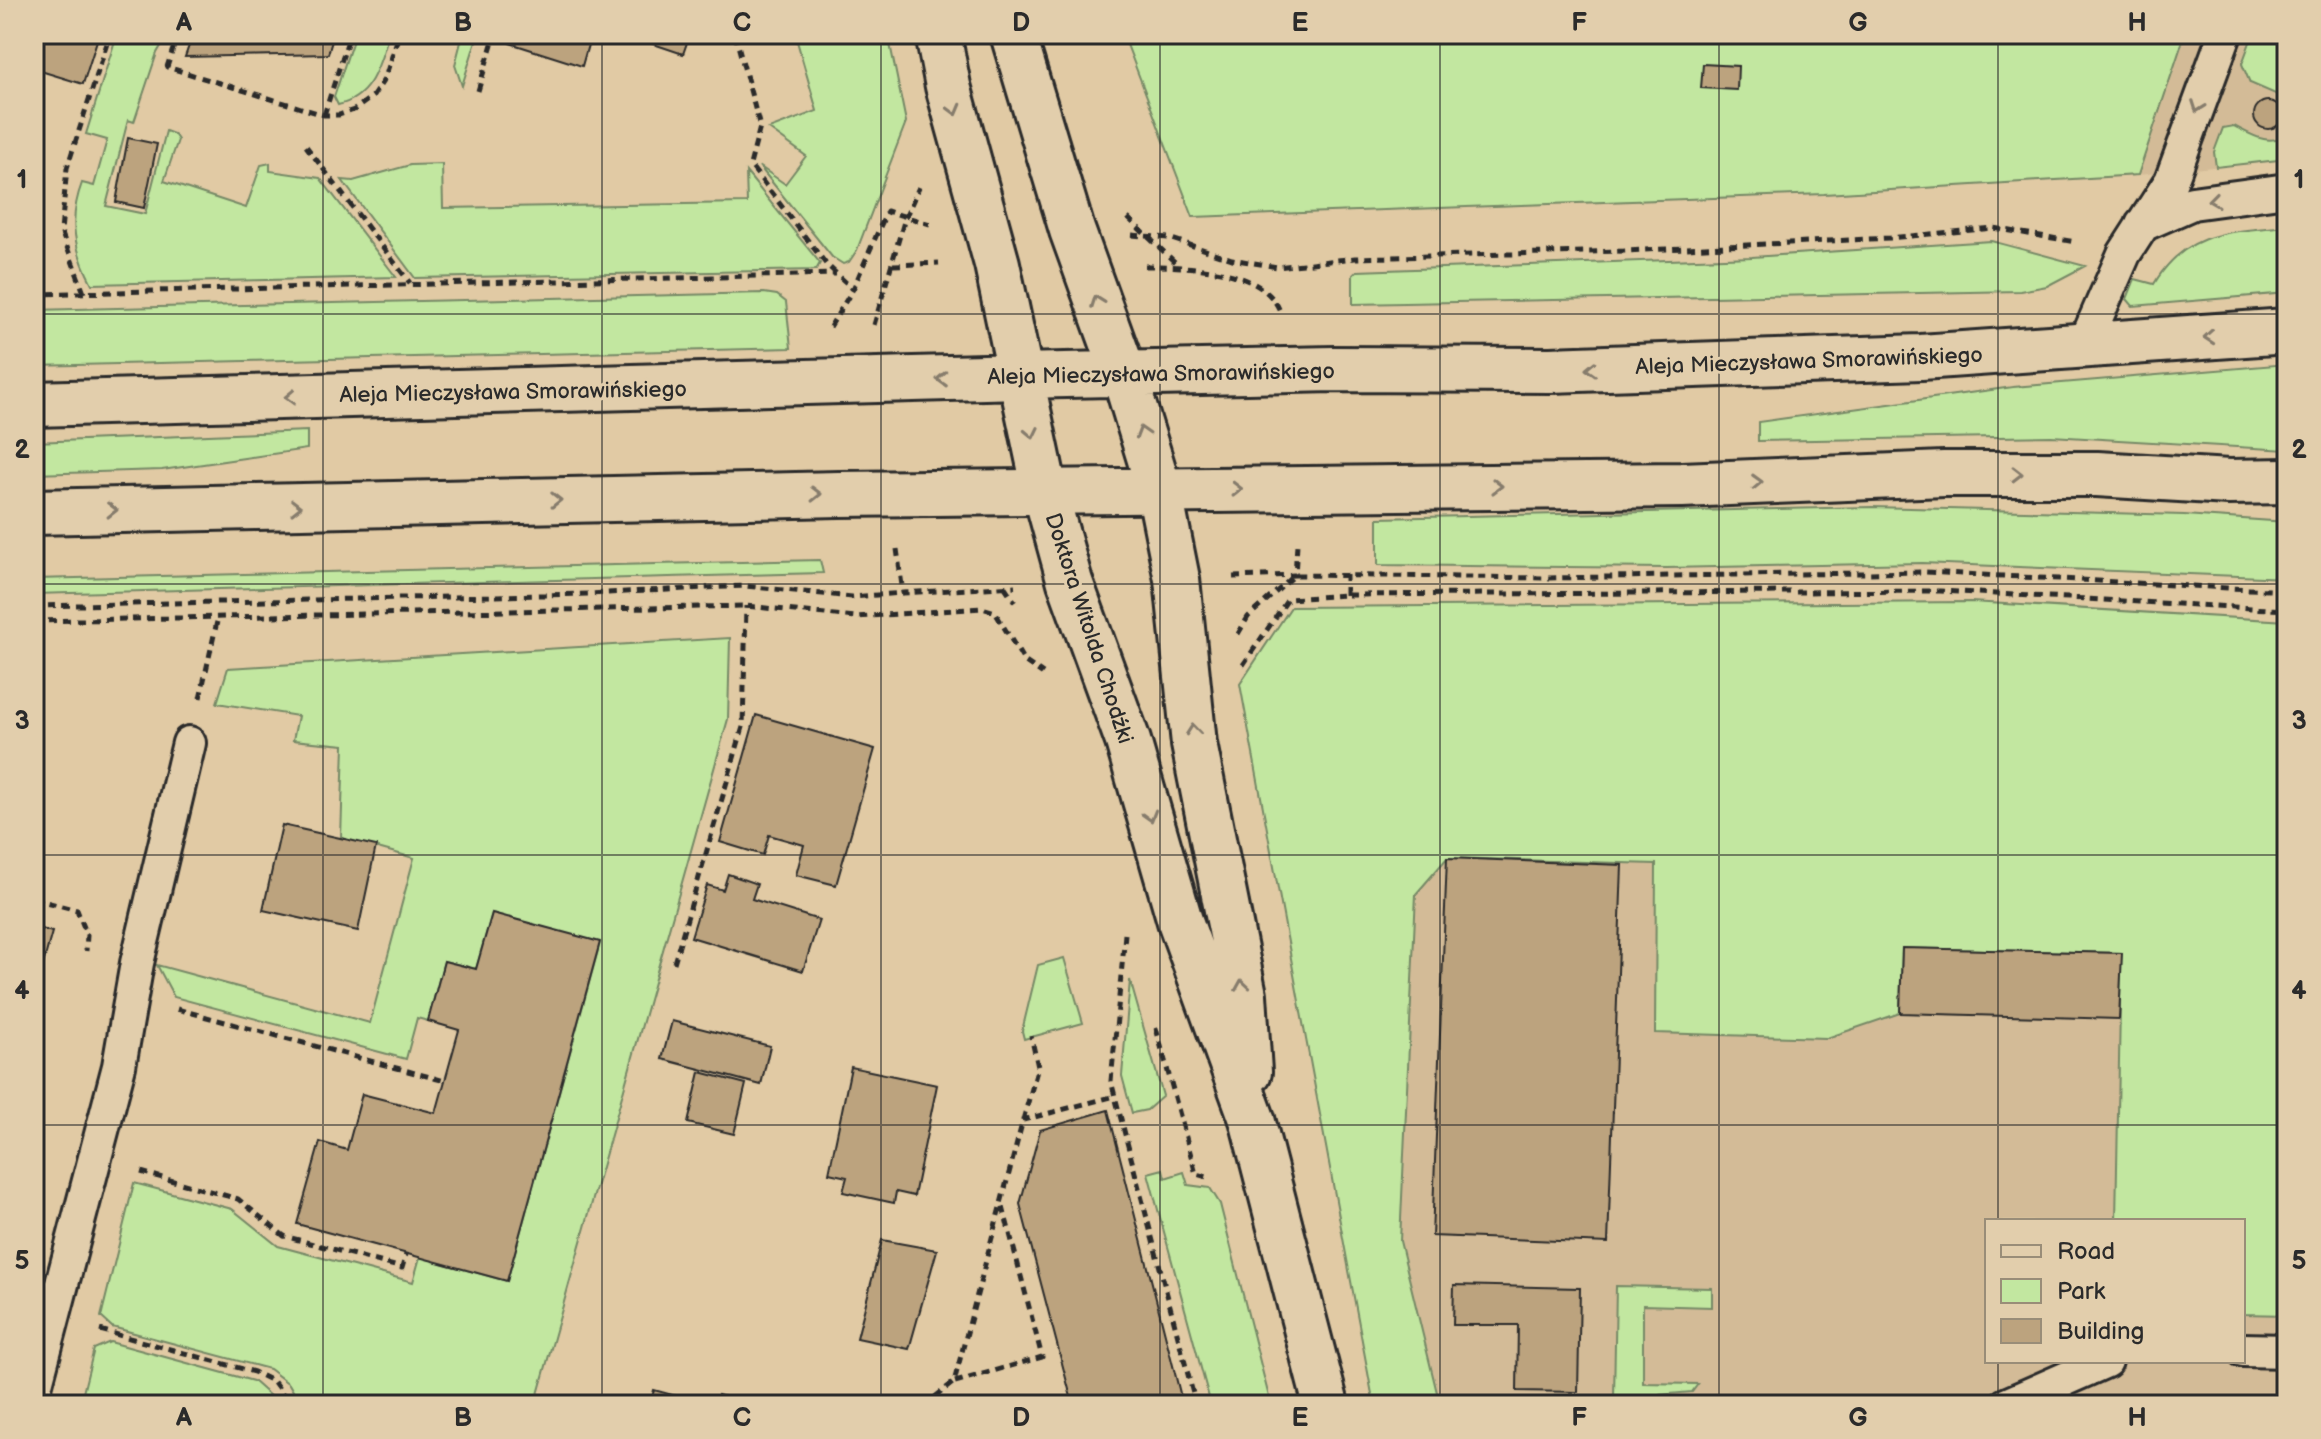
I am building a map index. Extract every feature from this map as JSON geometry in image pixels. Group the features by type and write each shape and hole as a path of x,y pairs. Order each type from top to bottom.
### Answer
{"main road":[{"name":"Doktora Witolda Chodźki","path":"938,34 948,86 997,264 1045,491 1070,582 1128,741 1180,921 1252,1119 1326,1405"},
{"name":"Doktora Witolda Chodźki","path":"1013,34 1072,230 1124,374 1159,489 1177,579 1194,744 1244,995 1252,1119"},
{"name":"Aleja Mieczysława Smorawińskiego","path":"34,404 1020,376 1334,369 1550,370 1921,357 2083,348 2287,331"},
{"path":"34,512 1159,489 1682,485 1944,474 2097,474 2229,482 2287,481"}],"lane":[{"path":"2083,348 2124,254 2171,181 2225,34"},
{"path":"2142,225 2192,203 2287,190"},
{"path":"37,1371 119,1066 137,963 189,743"},
{"path":"2245,1350 2287,1351"},
{"path":"2006,1405 2101,1363"}],"path":[{"path":"84,293 61,231 67,168 110,34"},
{"path":"178,34 167,67 324,115 354,110 373,96 385,78 399,34"},
{"path":"324,115 350,34"},
{"path":"478,91 495,34"},
{"path":"735,34 760,127 750,165 836,274 853,289"},
{"path":"306,146 411,284"},
{"path":"828,329 853,289 887,211 935,225"},
{"path":"1169,238 1232,259 1277,267 1355,258 1640,250 1890,238 1993,228 2084,244"},
{"path":"873,330 893,265 941,263"},
{"path":"1134,265 1180,266 1228,275 1257,284 1281,310"},
{"path":"34,294 836,274"},
{"path":"1295,575 1297,534"},
{"path":"898,559 903,593"},
{"path":"1222,578 1295,575 1547,578 1926,572 2287,591"},
{"path":"1346,575 1346,595 1940,591 2287,610"},
{"path":"34,606 588,594 745,586 852,597 1005,587"},
{"path":"674,963 743,727 746,606"},
{"path":"34,621 746,606 855,617 982,608 995,612 1009,635"},
{"path":"189,743 218,617"},
{"path":"1126,921 1111,1081 1196,1405"},
{"path":"164,1006 445,1081"},
{"path":"954,1382 1038,1067 1031,1036"},
{"path":"1023,1120 1115,1096"},
{"path":"138,1171 238,1199 284,1236 402,1268 406,1254"},
{"path":"935,1397 954,1382 1042,1357 1002,1202"},
{"path":"86,1327 254,1372 274,1382 291,1405"}],"shaded area":[{"path":"2185,34 2287,34 2287,159 2138,175"},
{"path":"1340,830 2287,857 2287,1405 1583,1405 1578,1392 1551,1405 1440,1405 1338,1000"}],"green space":[{"path":"117,34 168,34 157,53 134,122 128,120 106,206 145,214 166,131 178,140 164,181 246,208 261,165 270,163 270,171 320,178 396,277 92,284 77,247 75,210 82,183 94,186 107,140 86,134"},
{"path":"355,34 389,34 378,68 367,87 350,101 338,105 334,97"},
{"path":"463,34 478,34 462,86 455,65"},
{"path":"795,34 888,34 906,122 857,250 849,262 843,264 832,257 759,166 785,184 806,156 769,129 817,111"},
{"path":"1123,34 2185,34 2138,175 1824,194 1193,217"},
{"path":"2253,34 2287,34 2287,99 2250,83 2242,64"},
{"path":"2234,126 2267,140 2287,134 2287,159 2216,167 2214,152 2223,128"},
{"path":"442,164 443,208 747,203 746,172 820,263 816,270 415,278 342,180 353,181 410,165"},
{"path":"2287,226 2287,293 2133,306 2127,299 2135,279 2154,284 2180,253 2195,244 2228,233"},
{"path":"1991,241 2085,266 2047,286 2020,291 1353,304 1353,275 1357,271 1752,257"},
{"path":"777,295 786,302 791,348 34,366 34,310"},
{"path":"2287,364 2287,450 2051,436 1758,441 1758,422 2013,387"},
{"path":"307,431 307,449 162,470 34,474 34,442"},
{"path":"1872,507 2184,515 2287,522 2287,578 1922,563 1667,568 1378,565 1378,518"},
{"path":"820,560 823,573 34,594 34,579"},
{"path":"1971,602 2287,621 2287,1315 2245,1314 2245,1219 2116,1219 2121,953 1902,948 1900,1013 1827,1038 1655,1033 1656,864 1447,858 1416,894 1400,1241 1440,1405 1374,1405 1240,684 1291,607"},
{"path":"730,638 728,719 535,1405 301,1405 289,1384 269,1369 112,1327 101,1317 134,1183 232,1209 278,1246 413,1282 420,1257 507,1281 600,943 492,913 476,969 444,961 428,1021 417,1018 406,1059 174,997 157,965 370,1023 414,858 341,838 344,745 293,740 298,716 217,703 228,668"},
{"path":"1064,958 1083,1023 1024,1039 1022,1031 1038,965"},
{"path":"1130,980 1163,1096 1147,1110 1132,1113 1122,1076"},
{"path":"1163,1169 1165,1178 1184,1172 1188,1185 1210,1188 1220,1204 1271,1405 1211,1405 1148,1173"},
{"path":"1616,1286 1712,1288 1712,1307 1643,1305 1643,1383 1698,1384 1692,1392 1614,1399"},
{"path":"110,1342 253,1381 280,1405 80,1405 94,1349"}],"building":[{"path":"34,34 99,34 83,84 34,69"},
{"path":"193,34 334,34 328,54 185,57"},
{"path":"513,34 591,34 582,66 510,43"},
{"path":"624,34 690,34 683,54"},
{"path":"1703,64 1738,66 1737,90 1701,88"},
{"path":"2268,101 2278,105 2282,115 2278,125 2268,129 2258,125 2254,115 2258,105"},
{"path":"128,138 157,144 144,208 116,202"},
{"path":"756,715 875,749 836,885 796,875 804,845 769,835 763,855 720,842"},
{"path":"282,825 376,846 358,931 263,910"},
{"path":"1447,858 1622,865 1608,1243 1432,1236"},
{"path":"728,874 757,884 752,899 819,920 803,971 691,937 707,885 723,890"},
{"path":"492,913 600,942 507,1281 297,1224 320,1142 347,1150 362,1094 436,1113 459,1030 428,1021 444,961 476,969"},
{"path":"34,927 52,932 34,997"},
{"path":"1902,948 2122,953 2119,1019 1900,1013"},
{"path":"672,1021 770,1046 761,1085 662,1059"},
{"path":"851,1067 937,1085 914,1196 896,1192 894,1203 843,1192 847,1177 829,1173"},
{"path":"700,1072 746,1084 734,1134 688,1123"},
{"path":"1108,1110 1183,1405 1057,1405 1072,1401 1020,1204 1040,1130"},
{"path":"882,1240 937,1250 909,1349 857,1338"},
{"path":"1454,1285 1580,1288 1578,1392 1517,1391 1518,1325 1453,1325"},
{"path":"654,1390 709,1405 650,1405"},
{"path":"718,1395 754,1405 716,1405"}]}
